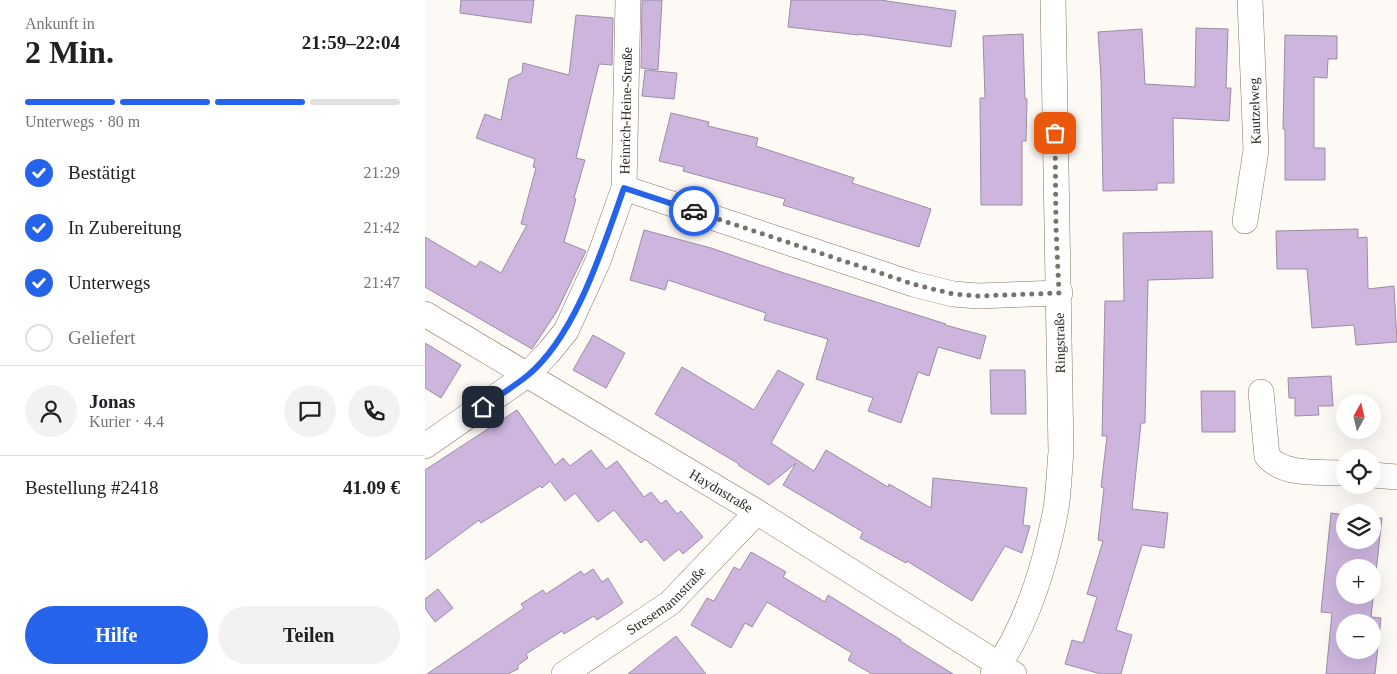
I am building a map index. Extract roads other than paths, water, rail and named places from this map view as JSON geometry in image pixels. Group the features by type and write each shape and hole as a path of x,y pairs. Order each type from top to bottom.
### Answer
{"street":[{"name":"Heinrich-Heine-Straße","path":"425,446 527,376 566,331 598,260 624,188 628,0"},
{"name":"Ringstraße","path":"1002,671 1035,592 1055,513 1061,452 1053,0"},
{"name":"Kautzelweg","path":"1245,221 1256,150 1250,0"},
{"path":"624,188 913,284 953,294 978,296 1059,293"},
{"name":"Haydnstraße","path":"425,314 757,512 1002,671"},
{"path":"1261,392 1267,456 1273,464 1295,470 1336,472"},
{"path":"1381,476 1397,477"},
{"name":"Stresemannstraße","path":"563,674 670,603 757,512"}]}
